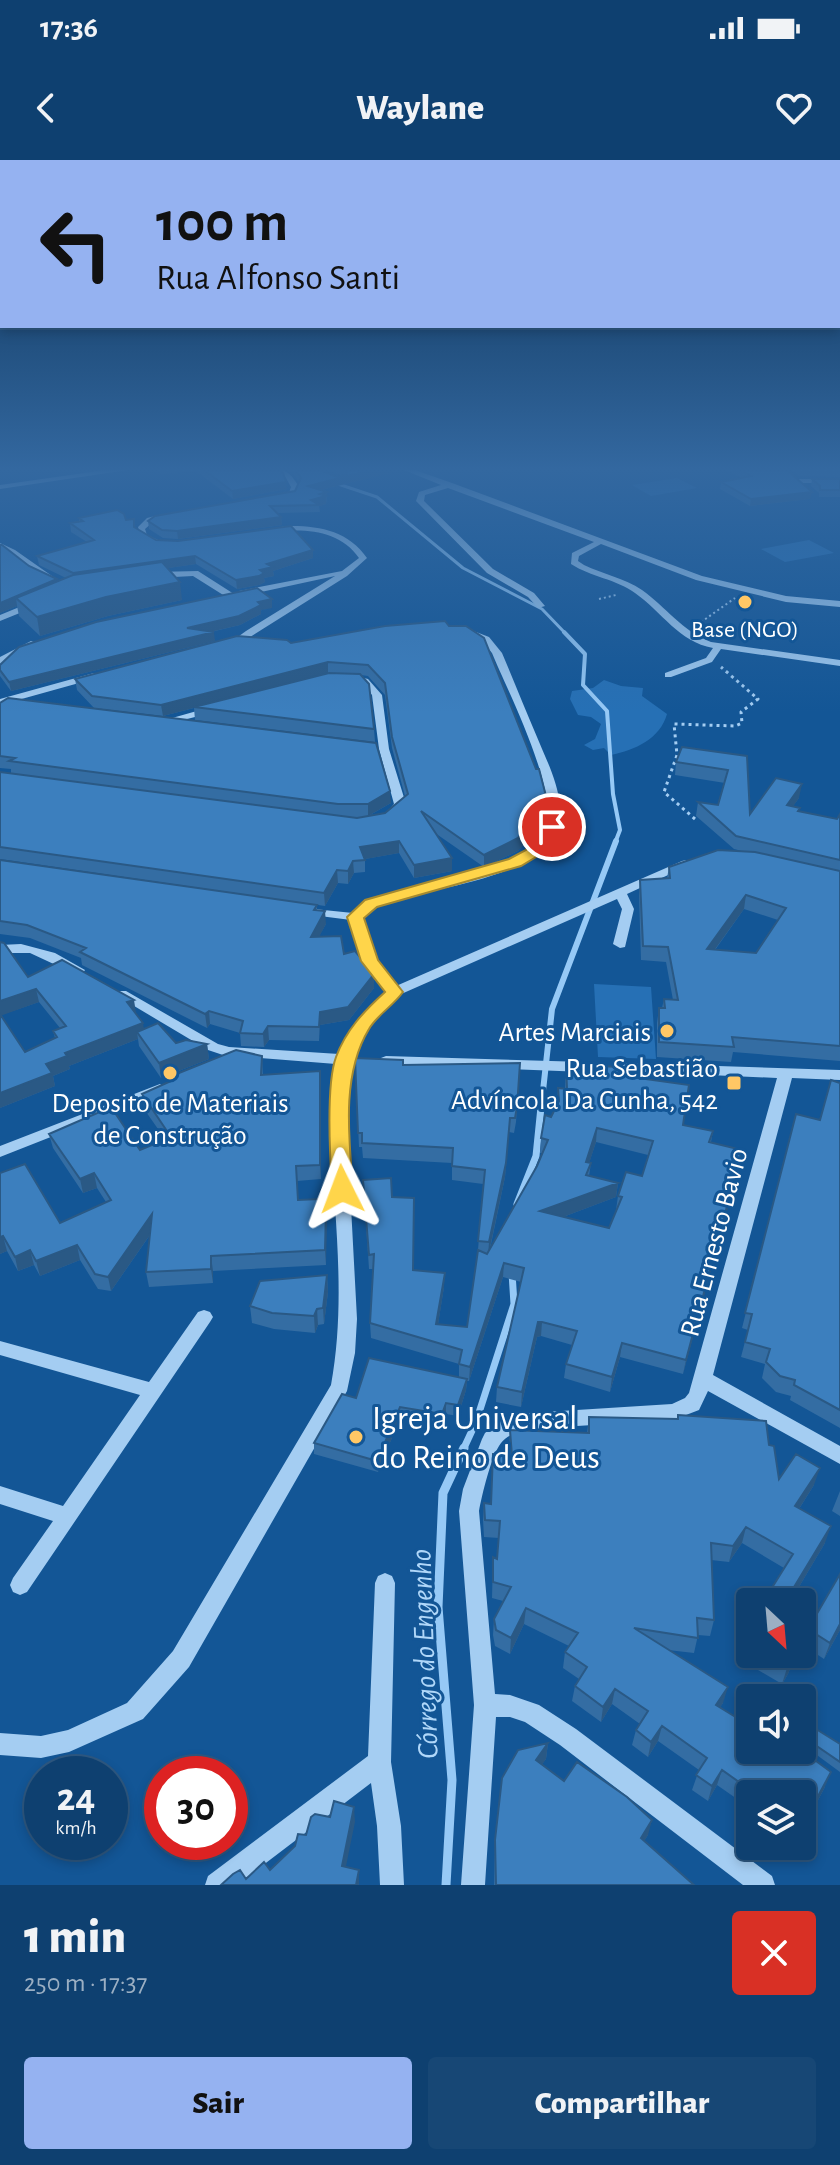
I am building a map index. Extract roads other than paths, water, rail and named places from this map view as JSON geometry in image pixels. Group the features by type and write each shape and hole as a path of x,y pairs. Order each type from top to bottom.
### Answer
{"street":[{"path":"12,550 35,570 63,583"},
{"path":"238,641 260,623 361,563 362,554 357,550"},
{"path":"470,550 490,571 531,595 541,606"},
{"path":"583,550 575,555 574,562 638,590 684,632 700,642 840,663"},
{"path":"625,550 688,575 746,592 840,604"},
{"path":"217,599 349,571"},
{"path":"146,577 195,573 231,596"},
{"path":"0,618 39,602"},
{"path":"356,917 371,903 515,863 543,841 555,819 545,769 497,653 476,633 447,626 424,625"},
{"path":"0,661 26,646 46,640"},
{"path":"224,644 238,641 259,643"},
{"path":"668,675 709,660 719,646"},
{"path":"0,702 106,673"},
{"path":"341,678 365,681 377,695 384,749 400,804 395,812 378,822"},
{"path":"0,702 30,706"},
{"path":"148,720 163,722 208,725 213,715 224,707 163,722"},
{"path":"369,747 384,749"},
{"path":"0,1744 41,1747 69,1741 113,1722 143,1703 181,1659 340,1386 348,1338 350,1281 339,1137 344,1059 363,1023 394,992 668,870 702,860"},
{"path":"620,893 628,909 620,944"},
{"path":"299,910 356,917"},
{"path":"356,917 369,961 394,992"},
{"path":"0,949 27,947 41,951 213,1047 241,1054 840,1075"},
{"path":"215,1066 241,1054"},
{"name":"Rua Ernesto Bavio","path":"485,1705 469,1511 473,1489 492,1439 507,1427 529,1421 673,1412 692,1404 703,1379 786,1072"},
{"path":"0,1152 178,1081"},
{"path":"20,1585 204,1317"},
{"path":"0,1348 153,1391"},
{"path":"703,1379 840,1456"},
{"path":"0,1495 67,1516"},
{"path":"385,1583 379,1762 389,1826 392,1885"},
{"path":"473,1885 485,1705 510,1706 531,1713 568,1737 763,1885"},
{"path":"217,1885 379,1762"}],"waterway":[{"name":"Córrego do Engenho","path":"442,550 463,568 542,609 566,634"},
{"name":"Córrego do Engenho","path":"564,632 585,654 583,685 607,711 613,794 620,830 615,843"},
{"name":"Córrego do Engenho","path":"541,1109 552,1009 616,841"},
{"name":"Córrego do Engenho","path":"517,1204 536,1156 541,1107"},
{"name":"Córrego do Engenho","path":"463,1450 476,1422 514,1304 512,1273"},
{"name":"Córrego do Engenho","path":"446,1885 452,1780 438,1607 443,1493 464,1448"}],"place":[{"name":"Base (NGO)","path":"745,602"},
{"name":"Artes Marciais","path":"667,1031"},
{"name":"Deposito de Materiais de Construção","path":"170,1073"},
{"name":"Rua Sebastião Advíncola Da Cunha, 542","path":"734,1083"},
{"name":"Igreja Universal do Reino de Deus","path":"356,1437"}]}
